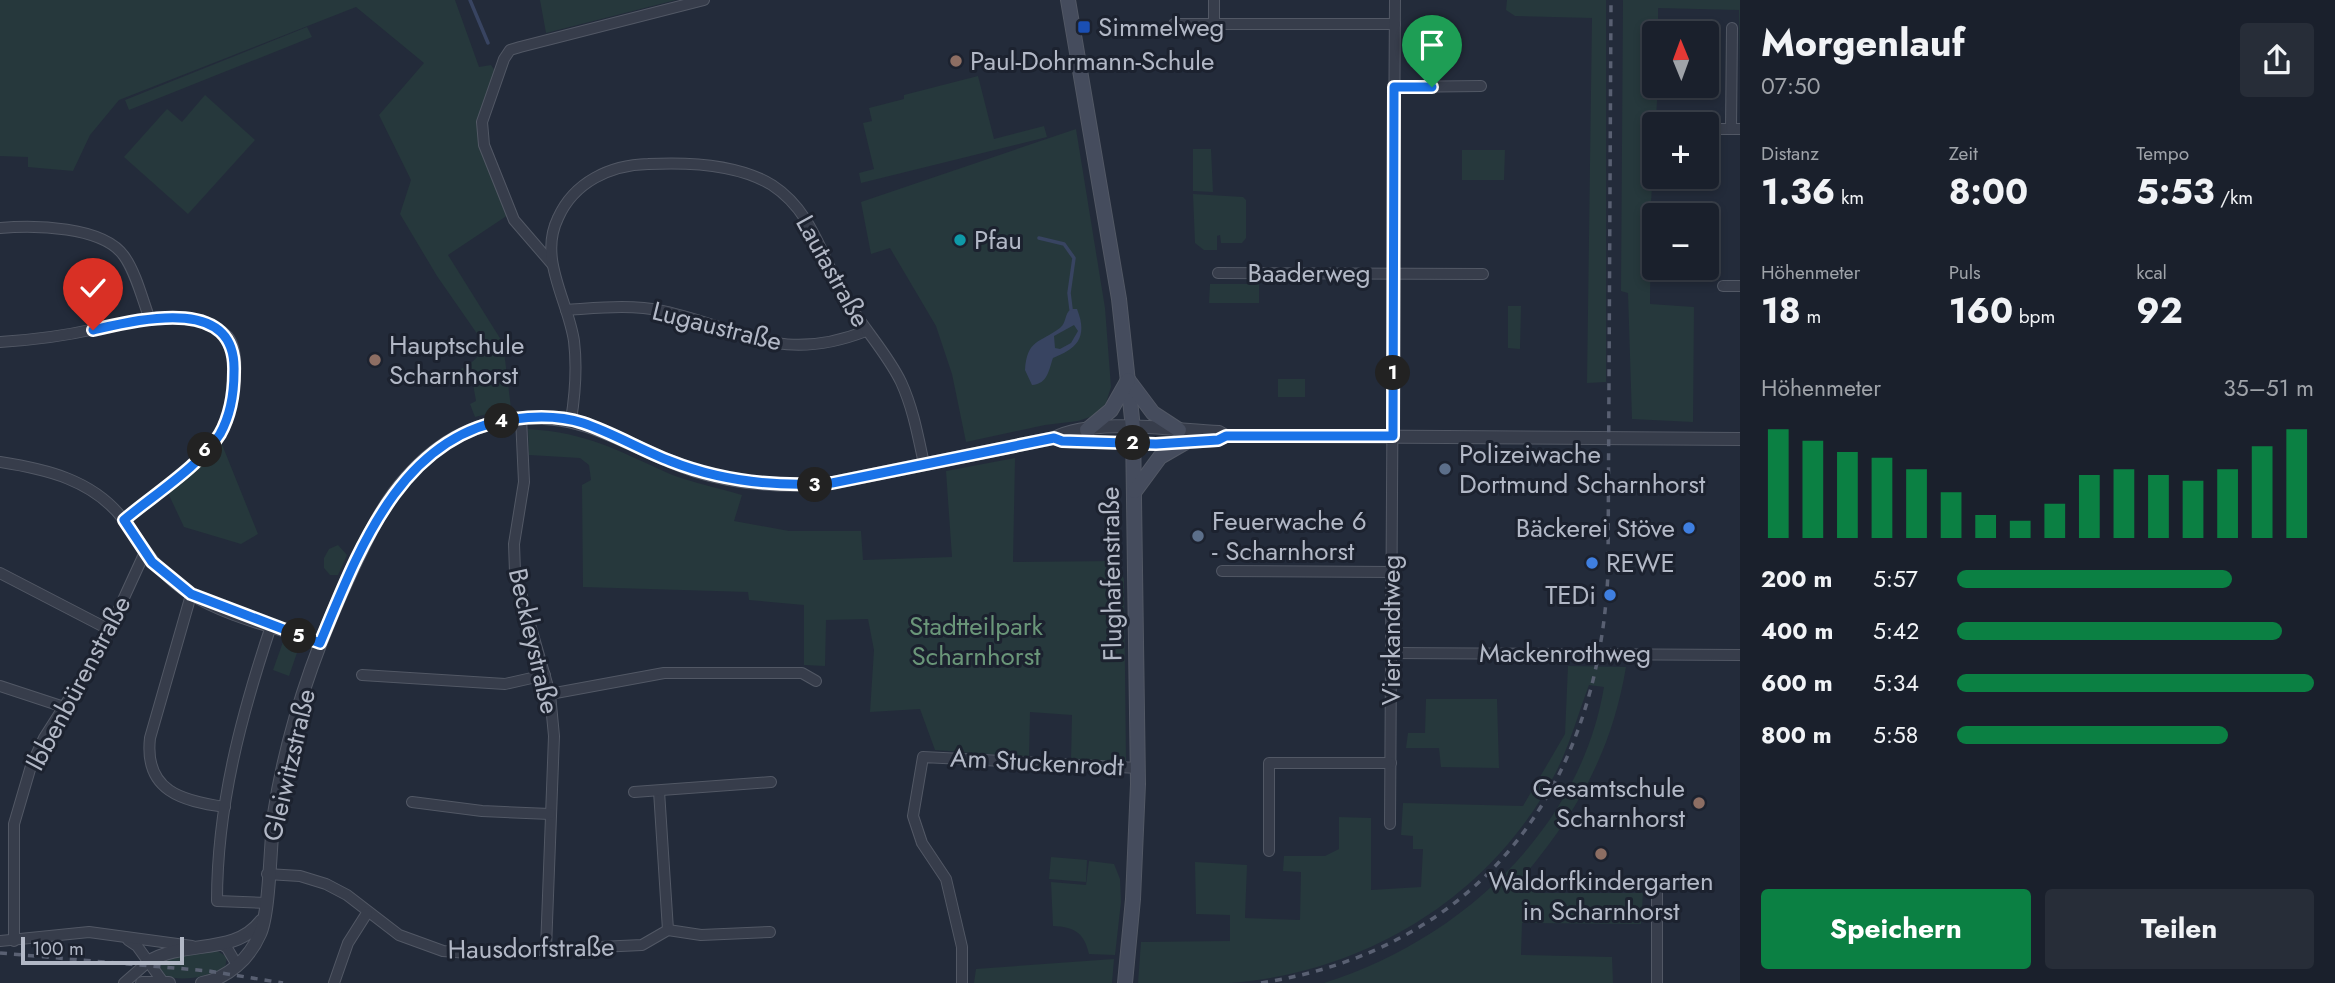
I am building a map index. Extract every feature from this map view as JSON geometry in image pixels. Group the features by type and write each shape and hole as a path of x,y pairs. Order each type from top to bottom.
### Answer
{"main road":[{"name":"Flughafenstraße","path":"1068,0 1119,299 1133,435 1138,768 1135,876 1125,983"},
{"path":"1087,430 1111,410 1128,380 1153,413 1182,436 1160,457 1135,491"}],"street":[{"path":"552,264 514,220 484,145 482,122 504,59 510,50 520,47 704,0"},
{"path":"1214,0 1214,25"},
{"name":"Vierkandtweg","path":"1390,824 1395,0"},
{"path":"1174,24 1395,24"},
{"path":"1732,28 1735,129"},
{"path":"1394,87 1481,86"},
{"name":"Lautastraße","path":"571,420 574,350 566,310 552,264 552,239 557,219 575,192 603,173 626,165 658,163 734,170 770,184 794,204 815,234 843,293 902,383 924,464"},
{"path":"0,228 73,232 111,242 126,258 149,317"},
{"name":"Baaderweg","path":"1218,272 1483,274"},
{"path":"1723,286 1740,286"},
{"name":"Lugaustraße","path":"566,310 650,309 747,339 785,345 827,342 866,331"},
{"path":"0,342 42,339 149,317 198,321 226,335 234,354 234,383 230,406 215,440 188,467 124,520"},
{"name":"Gleiwitzstraße","path":"201,983 224,976 237,965 250,952 261,931 275,812 286,755 320,643 364,545 391,497 426,457 456,437 486,425 521,418 571,420 688,468 751,483 832,483 1087,430 1182,436 1219,432 1226,436 1740,439"},
{"name":"Beckleystraße","path":"521,418 524,482 514,544 515,572 550,694 554,736 546,949"},
{"name":"Gleiwitzstraße","path":"1054,438 1062,441 1133,435"},
{"path":"0,462 45,470 72,479 98,495 124,520 161,572 191,594 320,643"},
{"name":"Ibbenbürenstraße","path":"14,941 14,824 33,760 110,630 145,552"},
{"path":"1222,571 1392,572"},
{"path":"0,573 110,630"},
{"path":"191,594 153,727 151,761 160,781 170,792 183,799 225,807"},
{"path":"266,903 217,901 218,849 225,807 244,712 271,626"},
{"name":"Mackenrothweg","path":"1391,653 1740,655"},
{"path":"550,694 664,673 802,673 816,681"},
{"path":"362,675 505,684 545,675"},
{"path":"0,686 64,708"},
{"name":"Am Stuckenrodt","path":"962,983 962,947 946,879 922,842 913,816 923,757 1138,768"},
{"path":"1269,851 1269,763 1391,763"},
{"path":"634,792 771,782"},
{"path":"659,791 668,930 709,935 770,932"},
{"path":"412,802 482,811 550,814"},
{"path":"0,822 14,824"},
{"name":"Hausdorfstraße","path":"267,874 300,876 326,884 347,895 399,935 443,951 468,953 642,945 668,930"},
{"path":"1657,888 1657,983"},
{"path":"334,983 348,943 367,913"},
{"path":"124,983 148,962 175,950 243,938 263,918"},
{"path":"0,941 89,932 193,946"},
{"path":"122,937 137,946 163,982"},
{"path":"221,944 227,947 237,965"},
{"path":"142,983 169,983"}],"green space":[{"path":"0,0 455,0 479,67 491,65 495,71 477,130 508,215 448,255 503,343 511,408 475,417 470,404 476,401 472,378 463,382 458,371 479,354 480,338 437,276 400,214 411,180 379,115 424,63 356,7 119,100 90,135 73,171 28,167 28,157 0,156"},
{"path":"540,0 676,0 546,33"},
{"path":"1507,0 1606,0 1606,382 1587,383 1592,18 1515,16 1506,10"},
{"path":"1623,0 1740,0 1740,67 1739,10 1658,8 1658,21 1642,21 1642,98 1657,98 1657,101 1656,112 1642,112 1642,189 1652,189 1651,203 1642,203 1642,280 1650,280 1650,304 1694,307 1693,422 1632,419 1628,293 1621,291"},
{"path":"307,27 312,37 129,110 125,100"},
{"path":"978,76 994,139 1044,126 1047,137 861,183 859,173 874,169 863,123 872,121 869,108 904,99 904,95"},
{"path":"205,95 255,140 188,214 124,157 167,109 182,122"},
{"path":"1076,129 1105,308 1111,387 1105,406 1093,416 1078,421 1045,425 966,442 952,374 936,326 890,248 871,254 861,202"},
{"path":"1193,149 1211,149 1213,192 1193,191"},
{"path":"1462,150 1505,150 1504,180 1462,180"},
{"path":"1193,194 1243,197 1246,200 1246,238 1242,243 1221,243 1220,235 1217,236 1217,250 1204,250 1195,243"},
{"path":"1210,284 1259,284 1259,303 1209,303"},
{"path":"1508,306 1521,306 1520,349 1508,348"},
{"path":"1278,379 1305,379 1305,397 1278,397"},
{"name":"Stadtteilpark Scharnhorst","path":"528,429 585,439 670,474 742,495 734,521 789,531 861,531 863,560 952,557 946,471 1015,458 1013,562 1116,561 1124,579 1126,762 1071,760 1072,715 1030,712 1029,757 935,750 920,709 870,712 874,650 868,619 826,620 825,666 804,665 804,605 749,600 748,592 583,587 582,485 591,480 589,465 580,458 529,455"},
{"path":"221,442 258,534 241,544 184,527 168,493"},
{"path":"338,545 347,555 338,575 330,575 324,568 324,558 329,549"},
{"path":"283,642 299,647 289,676 273,670"},
{"path":"1568,666 1626,667 1612,726 1590,780 1560,829 1523,877 1538,893 1643,893 1641,924 1522,923 1521,955 1612,957 1613,983 1324,983 1374,964 1421,939 1465,909 1505,873 1540,833 1569,788 1591,739 1604,687 1589,685 1555,774 1528,818 1497,857 1460,891 1419,921 1375,945 1328,964 1279,976 1228,983 1138,983 1141,942 1230,941 1230,915 1196,914 1195,862 1247,865 1245,918 1300,920 1301,872 1283,871 1284,856 1325,856 1339,849 1339,817 1371,818 1371,890 1421,887 1423,849 1413,849 1413,836 1401,835 1403,803 1523,806 1565,734"},
{"path":"1426,699 1497,699 1499,768 1441,767 1439,748 1406,748 1408,733 1425,733"},
{"path":"1051,857 1087,860 1086,882 1049,879"},
{"path":"1089,861 1114,864 1120,879 1121,902 1115,955 1089,954 1084,940 1077,932 1053,926 1051,882 1086,885"},
{"path":"216,950 227,957 225,968 193,978 168,977 161,974 160,963 184,953"},
{"path":"1114,959 1112,983 974,983 976,969"}],"water":[{"path":"1077,309 1080,319 1078,341 1068,351 1053,358 1045,379 1032,385 1025,370 1028,352 1036,343 1060,328 1069,311","holes":["1074,325 1078,331 1071,343 1060,349 1055,348 1054,336"]}],"waterway":[{"path":"470,0 488,43"},
{"path":"1039,238 1064,244 1074,258 1069,293 1071,309"}],"railway":[{"path":"1261,983 1339,964 1407,934 1465,895 1513,846 1552,788 1580,723 1599,651 1608,573 1611,0"},
{"path":"0,953 209,971 283,983"}],"place":[{"name":"Simmelweg","path":"1084,27"},
{"name":"Paul-Dohrmann-Schule","path":"956,61"},
{"name":"Pfau","path":"960,240"},
{"name":"Hauptschule Scharnhorst","path":"375,360"},
{"name":"Polizeiwache Dortmund Scharnhorst","path":"1445,469"},
{"name":"Bäckerei Stöve","path":"1689,528"},
{"name":"Feuerwache 6 - Scharnhorst","path":"1198,536"},
{"name":"REWE","path":"1592,563"},
{"name":"TEDi","path":"1610,595"},
{"name":"Gesamtschule Scharnhorst","path":"1699,803"},
{"name":"Waldorfkindergarten in Scharnhorst","path":"1601,854"}],"route":[{"path":"93,330 149,317 174,317 198,321 219,330 230,340 235,362 234,383 230,406 220,433 188,467 124,520 161,572 191,594 215,606 320,643 364,545 391,497 406,478 426,457 443,445 471,430 509,419 571,420 697,471 735,481 800,486 832,483 1054,438 1062,441 1156,444 1218,440 1226,436 1393,436 1394,87 1432,87"}]}
